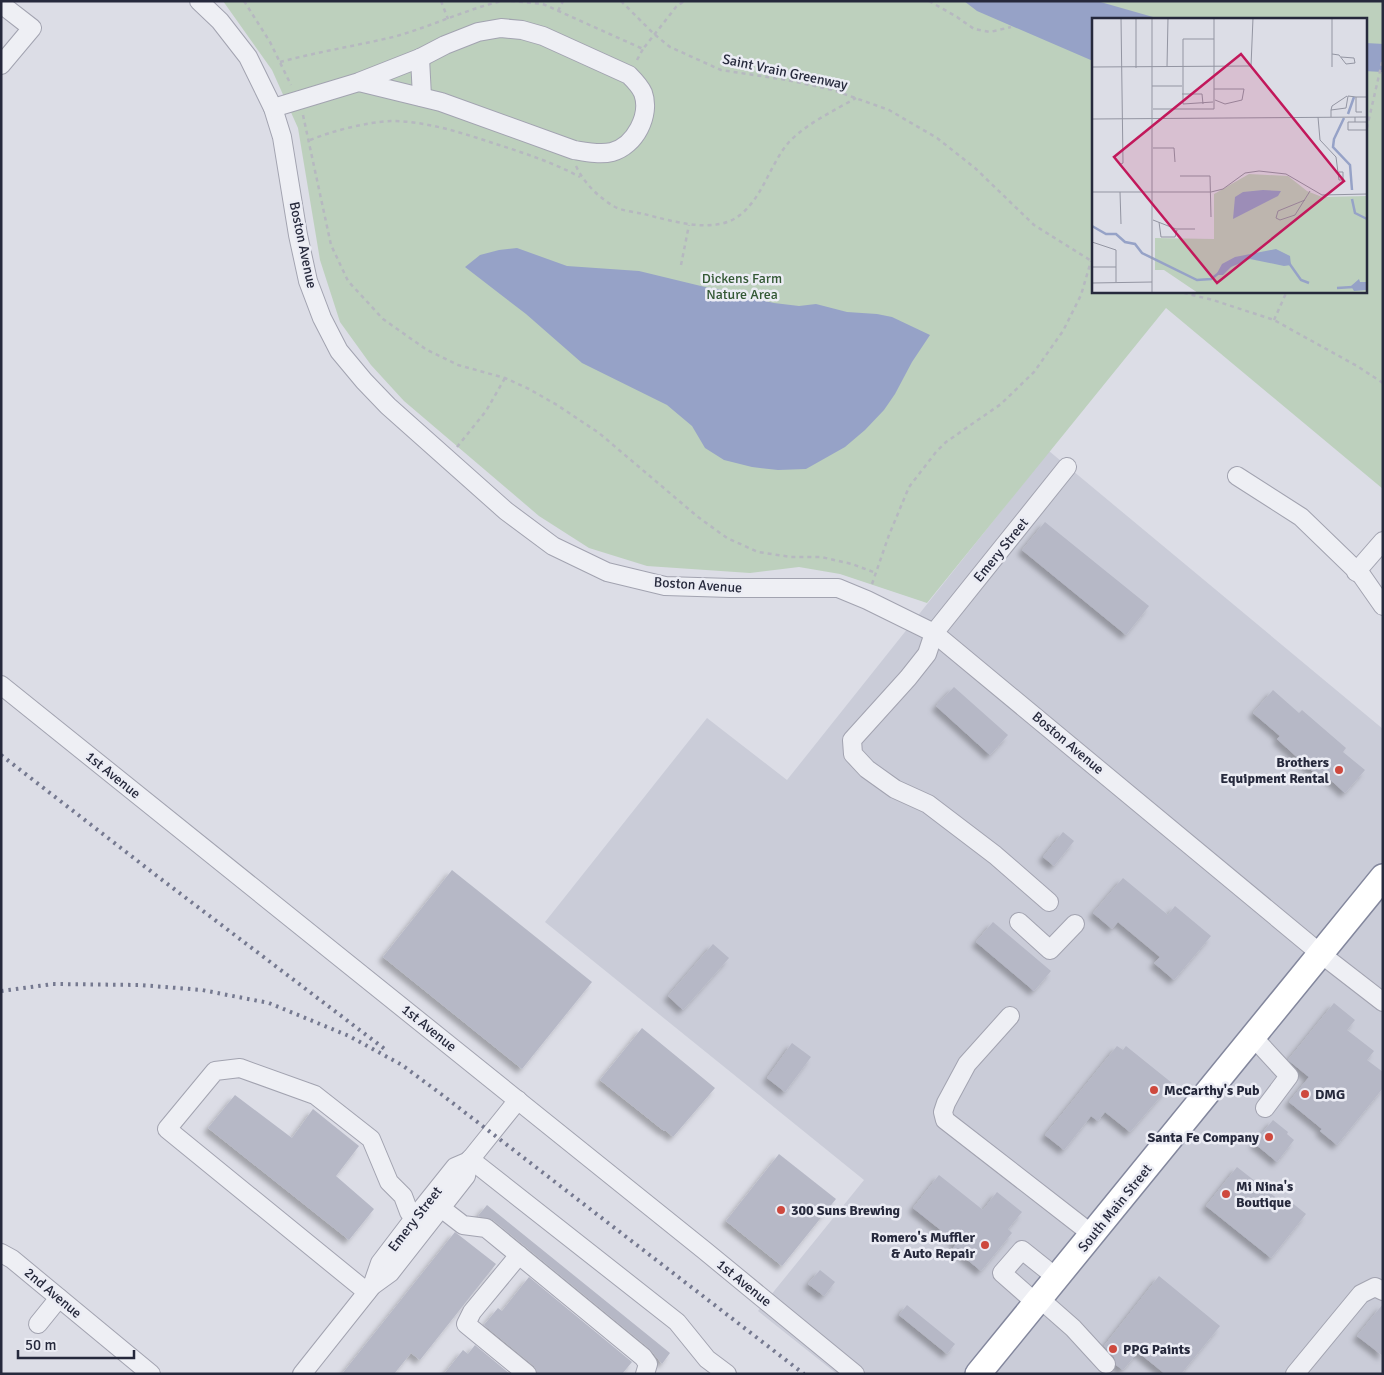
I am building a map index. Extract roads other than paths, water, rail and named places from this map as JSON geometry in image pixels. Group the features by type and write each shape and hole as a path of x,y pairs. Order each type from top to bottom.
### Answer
{"highway":[{"name":"South Main Street","path":"978,1374 1383,877"}],"street":[{"name":"Boston Avenue","path":"199,1 220,21 248,57 273,108 282,137 298,235 308,281 322,318 339,351 388,406 506,511 553,546 607,572 665,586 838,588 934,633 1321,954 1383,1002"},
{"path":"1,4 32,28 1,65"},
{"path":"273,108 359,82 420,58 478,32 501,28 522,30 543,36 629,75 638,83 644,94 645,113 634,138 624,147 612,152 596,153 567,148 441,102 359,82"},
{"path":"420,58 422,97"},
{"name":"Emery Street","path":"1049,902 995,855 928,804 895,789 866,769 853,754 852,740 927,654 934,633 1067,467"},
{"path":"1237,476 1301,517 1356,572 1383,606"},
{"path":"1356,572 1383,542"},
{"name":"1st Avenue","path":"1,685 518,1100 855,1374"},
{"path":"1019,922 1050,950 1075,924"},
{"path":"1010,1016 967,1064 946,1104 943,1112 945,1120 1093,1234"},
{"path":"1253,1037 1289,1076 1265,1108"},
{"path":"370,1289 167,1129 215,1071 240,1068 315,1095 371,1139 388,1182 403,1196 409,1212 415,1217"},
{"name":"Emery Street","path":"370,1289 380,1264 415,1217 455,1167 469,1160 518,1100"},
{"path":"469,1160 677,1322 707,1359 726,1374"},
{"name":"Emery Street","path":"302,1374 370,1289 390,1273 466,1176 469,1160"},
{"path":"441,1208 462,1225 486,1228 644,1357 648,1364 645,1374"},
{"path":"1057,1278 1022,1250 1002,1273 1073,1328 1106,1364"},
{"name":"2nd Avenue","path":"1,1253 12,1259 151,1374"},
{"path":"519,1255 472,1312 466,1324 527,1374"},
{"path":"1296,1374 1361,1294 1375,1286 1383,1291"},
{"path":"38,1324 59,1298"}],"water":[{"path":"964,1 1097,1 1156,18 1092,18 1092,61 977,11"},
{"path":"517,248 567,266 639,271 705,287 735,292 774,303 799,306 816,304 847,312 892,317 930,335 884,410 845,447 806,469 778,470 752,467 724,460 705,448 692,426 667,405 582,363 526,314 465,267 480,255"}],"waterway":[{"path":"1366,57 1383,58"}],"railway":[{"path":"1,755 386,1050"},
{"path":"1,991 53,984 140,985 202,990 269,1003 349,1036 402,1065 804,1374"}],"place":[{"name":"Brothers Equipment Rental","path":"1339,770"},
{"name":"McCarthy's Pub","path":"1154,1090"},
{"name":"DMG","path":"1305,1094"},
{"name":"Santa Fe Company","path":"1269,1137"},
{"name":"Mi Nina's Boutique","path":"1226,1194"},
{"name":"300 Suns Brewing","path":"781,1210"},
{"name":"Romero's Muffler & Auto Repair","path":"985,1245"},
{"name":"PPG Paints","path":"1113,1349"}],"park label":[{"name":"Dickens Farm Nature Area","path":"742,286"}]}
